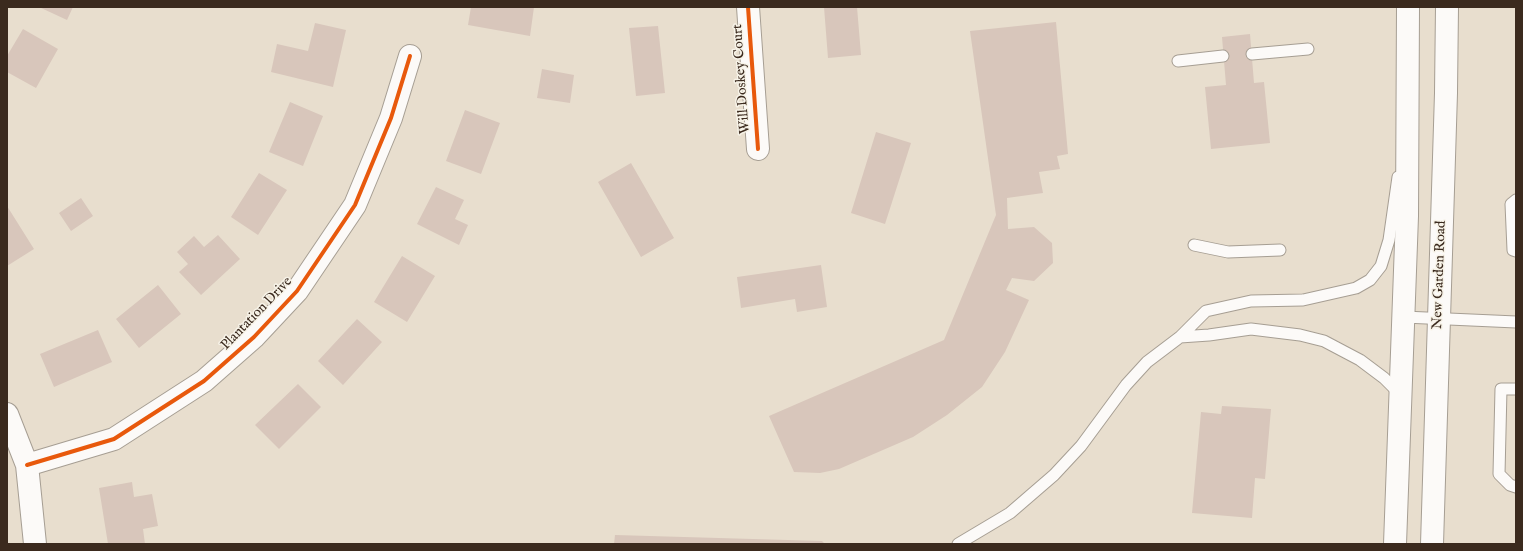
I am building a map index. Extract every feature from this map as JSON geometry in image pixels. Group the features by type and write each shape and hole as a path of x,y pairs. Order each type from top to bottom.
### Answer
{"main road":[{"name":"Will Doskey Court","path":"748,7 758,149"},
{"path":"1395,544 1404,317 1408,114 1408,7"},
{"name":"New Garden Road","path":"1432,544 1446,93 1447,7"},
{"name":"Plantation Drive","path":"27,465 114,438 204,381 254,336 297,291 355,204 391,118 410,56"},
{"path":"7,414 27,465 36,544"}],"lane":[{"path":"1252,54 1308,49"},
{"path":"1178,62 1223,56"},
{"path":"958,544 1010,513 1054,475 1081,446 1126,385 1147,362 1180,337 1206,311 1251,301 1303,300 1356,288 1370,280 1381,266 1389,240 1408,114"},
{"path":"1516,200 1512,204 1513,250 1516,251"},
{"path":"1194,245 1228,252 1280,250"},
{"path":"1404,317 1516,322"},
{"path":"1180,337 1209,335 1251,329 1300,335 1324,342 1360,360 1384,378 1401,394"},
{"path":"1516,389 1501,389 1499,474 1510,485 1516,487"}],"building":[{"path":"39,7 73,7 67,20"},
{"path":"471,7 534,7 530,36 468,25"},
{"path":"824,7 857,7 861,55 828,58"},
{"path":"1056,22 1068,154 1057,156 1060,169 1039,172 1043,193 1007,198 1008,229 1034,227 1052,243 1053,263 1034,281 1012,278 1006,290 1029,300 1005,352 982,387 947,415 913,437 839,469 820,473 794,472 769,416 944,340 996,215 970,31"},
{"path":"315,23 346,30 333,87 271,72 277,44 308,51"},
{"path":"658,26 665,93 636,96 629,28"},
{"path":"23,29 58,49 36,88 7,72 7,56"},
{"path":"1250,34 1254,83 1264,82 1270,143 1211,149 1205,87 1226,85 1222,37"},
{"path":"542,69 574,75 570,103 537,98"},
{"path":"290,102 323,116 303,166 269,152"},
{"path":"465,110 500,123 481,174 446,161"},
{"path":"876,132 911,143 885,224 851,213"},
{"path":"631,163 674,238 641,257 598,182"},
{"path":"259,173 287,190 258,235 231,217"},
{"path":"436,187 464,200 455,219 468,225 459,245 417,224"},
{"path":"81,198 93,216 71,231 59,213"},
{"path":"7,206 34,249 7,266"},
{"path":"218,235 240,259 201,295 179,272 188,264 177,252 194,236 204,247"},
{"path":"402,256 435,276 407,322 374,302"},
{"path":"821,265 827,307 797,312 795,299 741,308 737,277"},
{"path":"158,285 181,314 139,348 116,319"},
{"path":"357,319 382,342 343,385 318,361"},
{"path":"98,330 112,362 54,387 40,354"},
{"path":"298,384 321,407 279,449 255,425"},
{"path":"1222,406 1271,409 1265,479 1255,478 1252,518 1192,513 1201,412 1221,414"},
{"path":"132,482 134,497 152,494 158,526 143,529 145,544 108,544 99,488"},
{"path":"615,535 822,541 825,544 614,544"}],"cycle path":[{"path":"748,7 758,149"},
{"path":"27,465 114,439 204,381 254,337 297,291 355,205 391,118 410,56"}]}
